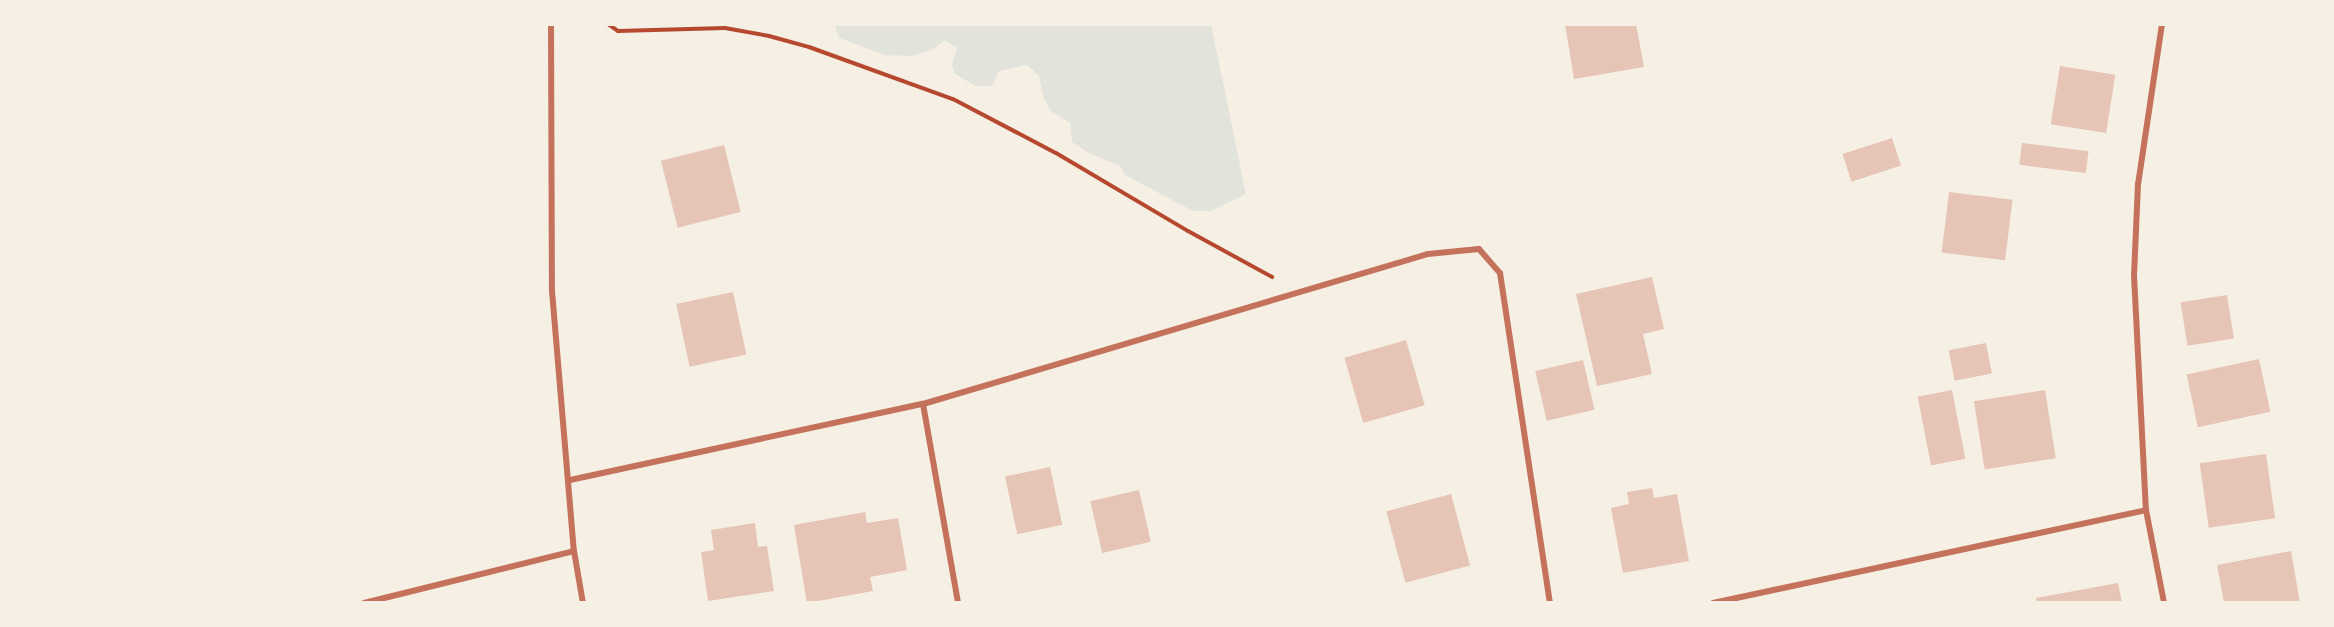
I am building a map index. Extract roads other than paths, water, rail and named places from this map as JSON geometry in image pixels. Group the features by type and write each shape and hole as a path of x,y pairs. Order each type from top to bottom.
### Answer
{"street":[{"path":"551,24 552,291 570,480 574,551 583,603"},
{"path":"2162,24 2138,183 2134,275 2146,510 2164,603"},
{"path":"570,480 923,404 1428,254 1479,249 1500,273 1550,603"},
{"path":"923,404 957,603"},
{"path":"1713,603 2146,510"},
{"path":"364,603 574,551"}]}
